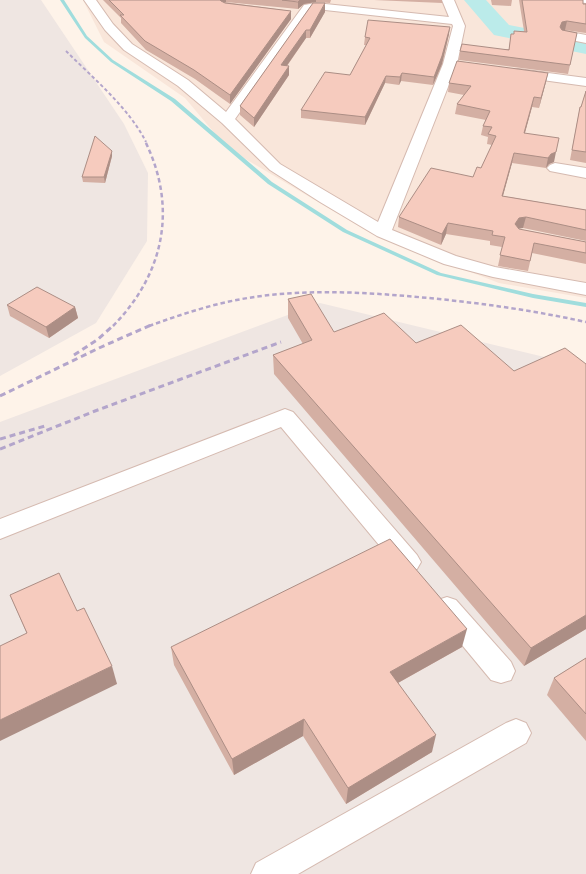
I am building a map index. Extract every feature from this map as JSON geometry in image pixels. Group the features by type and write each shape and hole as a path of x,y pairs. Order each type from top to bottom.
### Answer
{"street":[{"path":"90,0 109,27 128,46 184,83 227,120 275,167 326,199 383,232 443,257 477,268 586,289"},
{"path":"383,232 450,64 459,26 448,0"},
{"path":"579,0 586,0"},
{"path":"227,120 268,52 308,7 316,6 457,21"},
{"path":"286,14 301,15"},
{"path":"565,35 586,39"},
{"path":"450,64 465,66"},
{"path":"503,71 586,82"},
{"path":"555,168 586,173"},
{"path":"0,529 285,417 419,576"},
{"path":"434,594 501,671"},
{"path":"267,874 516,734"}],"shaded area":[{"path":"0,0 41,0 124,124 148,173 147,241 96,323 0,376"},
{"path":"83,0 586,0 586,298 499,283 372,234 227,148 185,98 104,42"},
{"path":"320,303 586,367 586,874 0,874 0,422"}],"building":[{"path":"109,0 220,0 225,3 291,11 230,95 194,70 145,41 120,15 124,15"},
{"path":"282,0 300,0 298,2"},
{"path":"522,0 583,0 583,4 586,4 586,24 567,21 562,22 560,27 562,30 577,33 570,65 460,51 462,44 509,50 511,34 514,34 514,31 527,32"},
{"path":"313,3 325,3 310,30 306,30 281,65 289,66 254,118 240,106"},
{"path":"368,20 450,27 442,56 434,77 402,73 400,77 386,76 365,117 301,110 325,72 350,75 370,38 365,37"},
{"path":"457,61 548,73 541,98 534,97 524,133 559,138 556,152 551,154 548,158 514,153 502,196 586,210 586,230 526,217 519,218 515,224 519,229 586,242 586,253 534,243 530,261 500,255 505,237 492,235 493,231 448,223 442,234 399,217 431,168 473,177 477,167 481,168 496,136 488,134 492,127 483,126 490,111 457,104 471,86 449,83"},
{"path":"586,91 586,152 572,150 580,107"},
{"path":"95,136 112,151 104,177 82,177"},
{"path":"37,287 75,307 46,327 7,305"},
{"path":"311,294 334,332 384,313 416,343 461,325 514,371 565,348 586,364 586,615 531,648 273,355 312,340 288,299"},
{"path":"390,539 467,629 390,672 436,735 348,788 304,719 232,759 171,647"},
{"path":"59,573 77,611 84,608 112,666 0,720 0,646 27,633 10,595"},
{"path":"586,658 586,714 554,678"}],"waterway":[{"path":"62,0 86,37 112,61 173,100 270,183 345,231 439,274 533,296 586,305"},
{"path":"474,0 502,30 586,47"}],"railway":[{"path":"66,51 120,105 139,129 146,142"},
{"path":"113,326 130,306 144,285 154,262 160,239 163,215 161,191 155,166 145,141"},
{"path":"149,326 227,302 271,295 316,292 384,294 451,300 519,309 586,322"},
{"path":"0,396 99,348 151,325"},
{"path":"74,355 97,340 113,326"},
{"path":"0,449 95,411 281,342"},
{"path":"0,439 45,426"}]}
